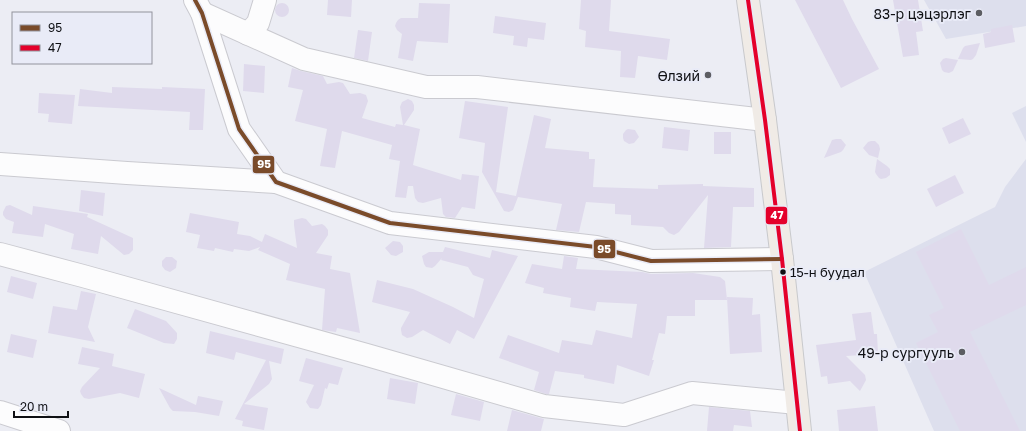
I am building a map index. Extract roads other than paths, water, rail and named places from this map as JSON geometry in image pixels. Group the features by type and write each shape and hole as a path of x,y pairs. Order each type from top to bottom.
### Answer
{"main road":[{"path":"748,0 765,120 782,260 800,431"}],"street":[{"path":"248,34 258,23 265,0"},
{"path":"199,7 248,34 304,59 426,87 477,87 765,120"},
{"path":"199,7 238,129 276,182"},
{"path":"0,164 127,174 276,182 390,223 596,248 651,261 782,260"},
{"path":"0,254 352,351 544,406 624,415 692,393 796,403"},
{"path":"0,412 59,431"}],"place":[{"name":"83-р цэцэрлэг","path":"979,13"},
{"name":"Өлзий","path":"708,75"},
{"name":"15-н буудал","path":"783,272"},
{"name":"49-р сургууль","path":"962,352"}]}
